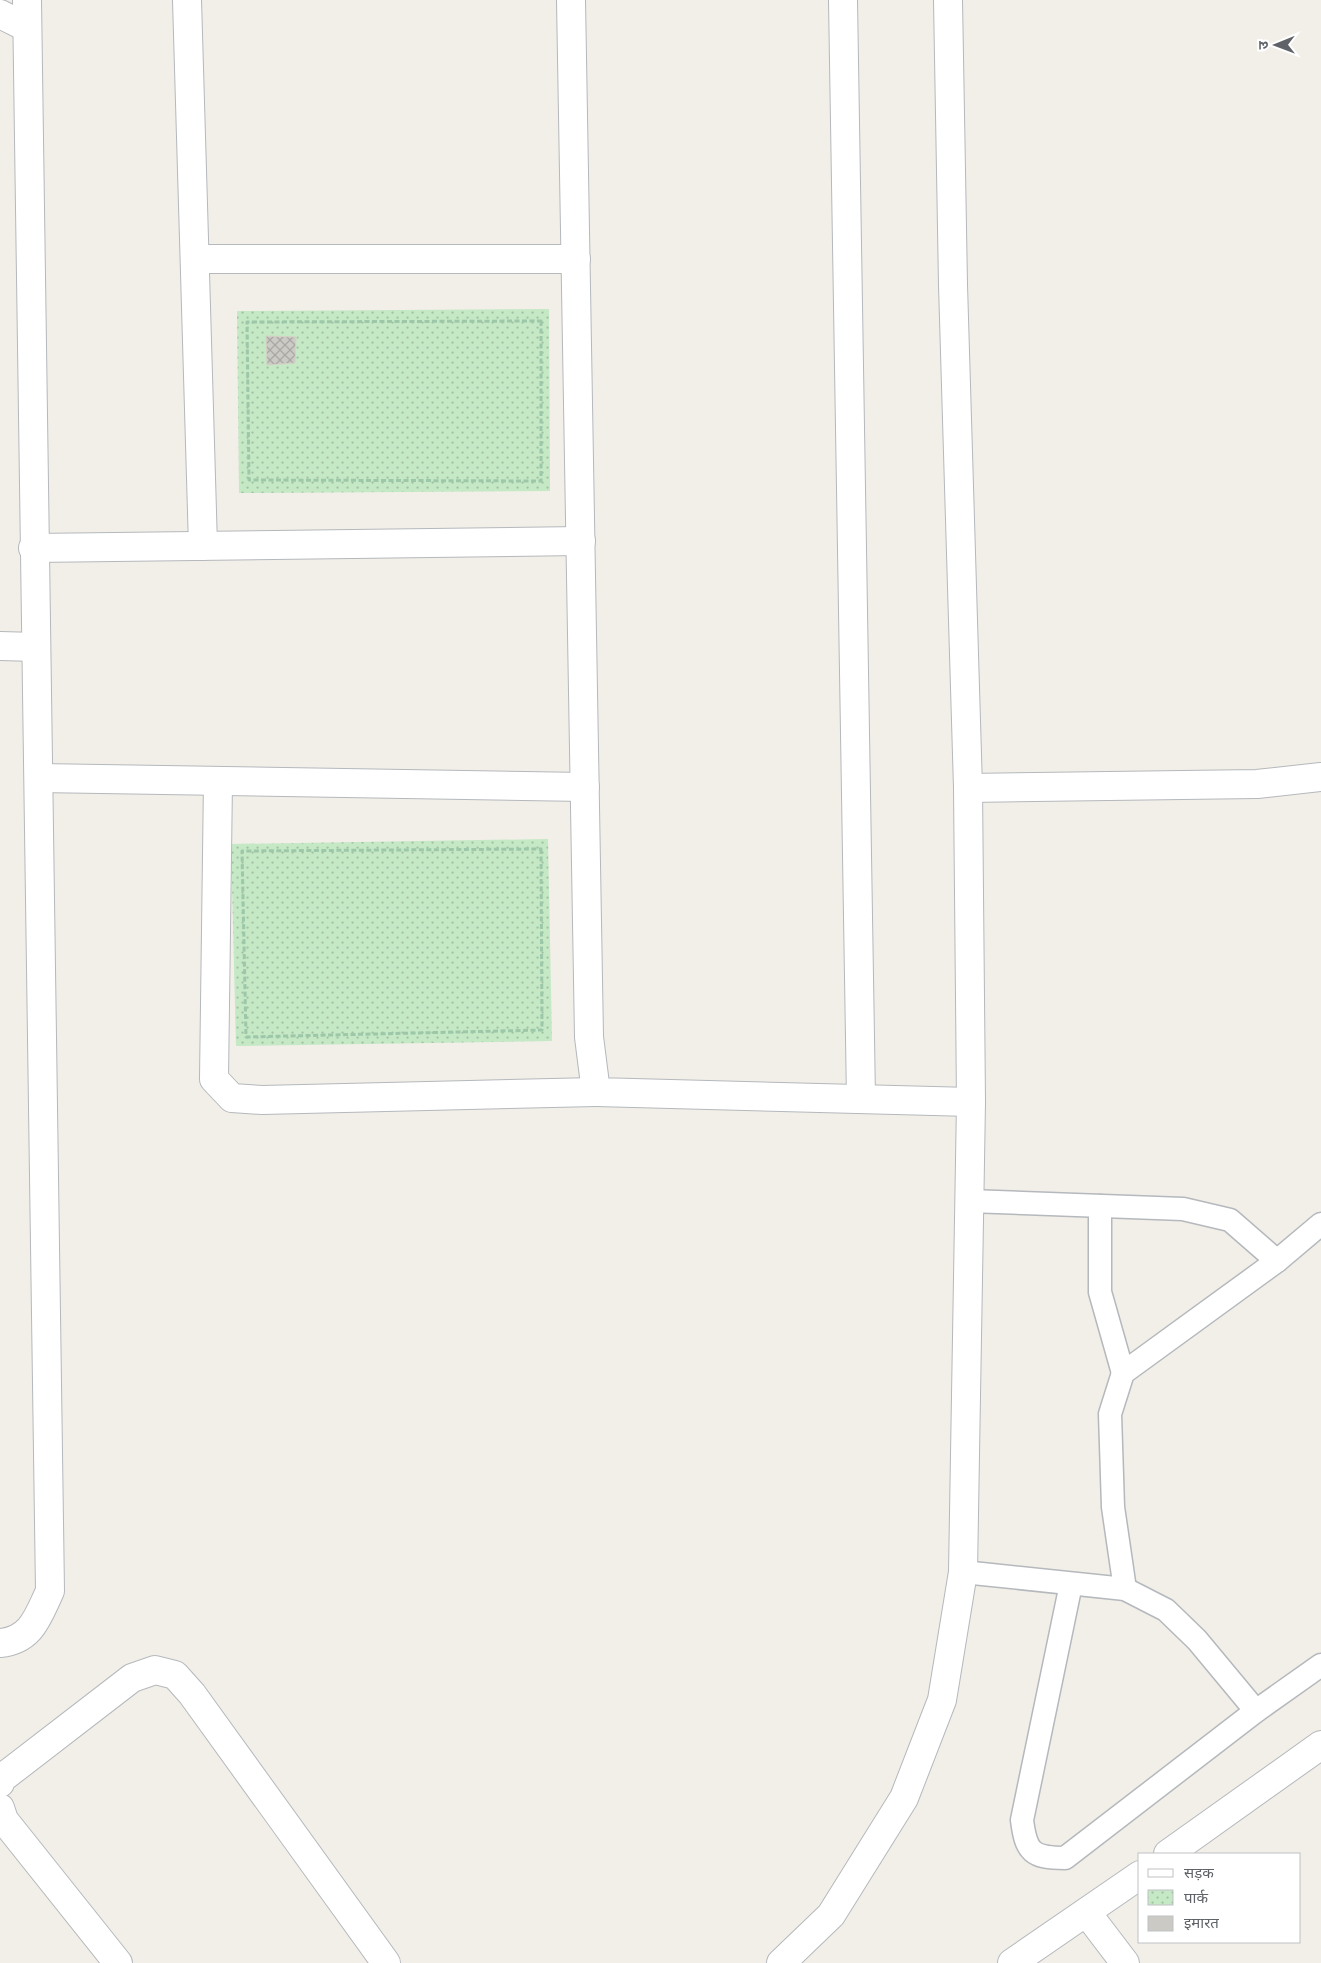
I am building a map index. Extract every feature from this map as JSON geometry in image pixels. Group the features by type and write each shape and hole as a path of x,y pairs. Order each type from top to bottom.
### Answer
{"street":[{"path":"0,1643 13,1642 32,1627 50,1591 39,778 33,548 27,0"},
{"path":"187,0 203,546"},
{"path":"571,0 590,1037 596,1092"},
{"path":"843,0 862,1099"},
{"path":"781,1963 832,1915 904,1798 942,1700 963,1572 970,1102 968,788 952,285 948,0"},
{"path":"0,14 26,27"},
{"path":"195,259 576,259"},
{"path":"33,548 581,541"},
{"path":"0,646 36,646"},
{"path":"968,788 1257,784 1321,777"},
{"path":"39,778 585,787"},
{"path":"218,781 214,1080 232,1098 262,1100 596,1092 970,1102"},
{"path":"0,1783 1,1779 132,1678 154,1670 175,1676 192,1694 386,1963"},
{"path":"1169,1853 1321,1745"},
{"path":"0,1808 4,1820 118,1963"},
{"path":"1012,1963 1138,1876"},
{"path":"1087,1913 1125,1963"}],"lane":[{"path":"969,1201 1183,1209 1230,1220 1277,1261"},
{"path":"1100,1206 1100,1292 1123,1373 1110,1414 1113,1507 1125,1590"},
{"path":"1123,1373 1277,1261 1321,1224"},
{"path":"963,1572 1125,1590 1166,1610 1197,1640 1256,1711"},
{"path":"1071,1584 1022,1820 1024,1842 1036,1855 1050,1858 1065,1858 1256,1711 1321,1665"}],"path":[{"path":"542,321 540,481 249,480 247,322 542,321"},
{"path":"541,849 542,1030 246,1037 242,851 541,849"}],"green space":[{"path":"549,309 550,491 239,493 237,311"},
{"path":"548,839 552,1041 236,1046 231,844"}],"building":[{"path":"266,336 296,337 295,363 267,365"}]}
